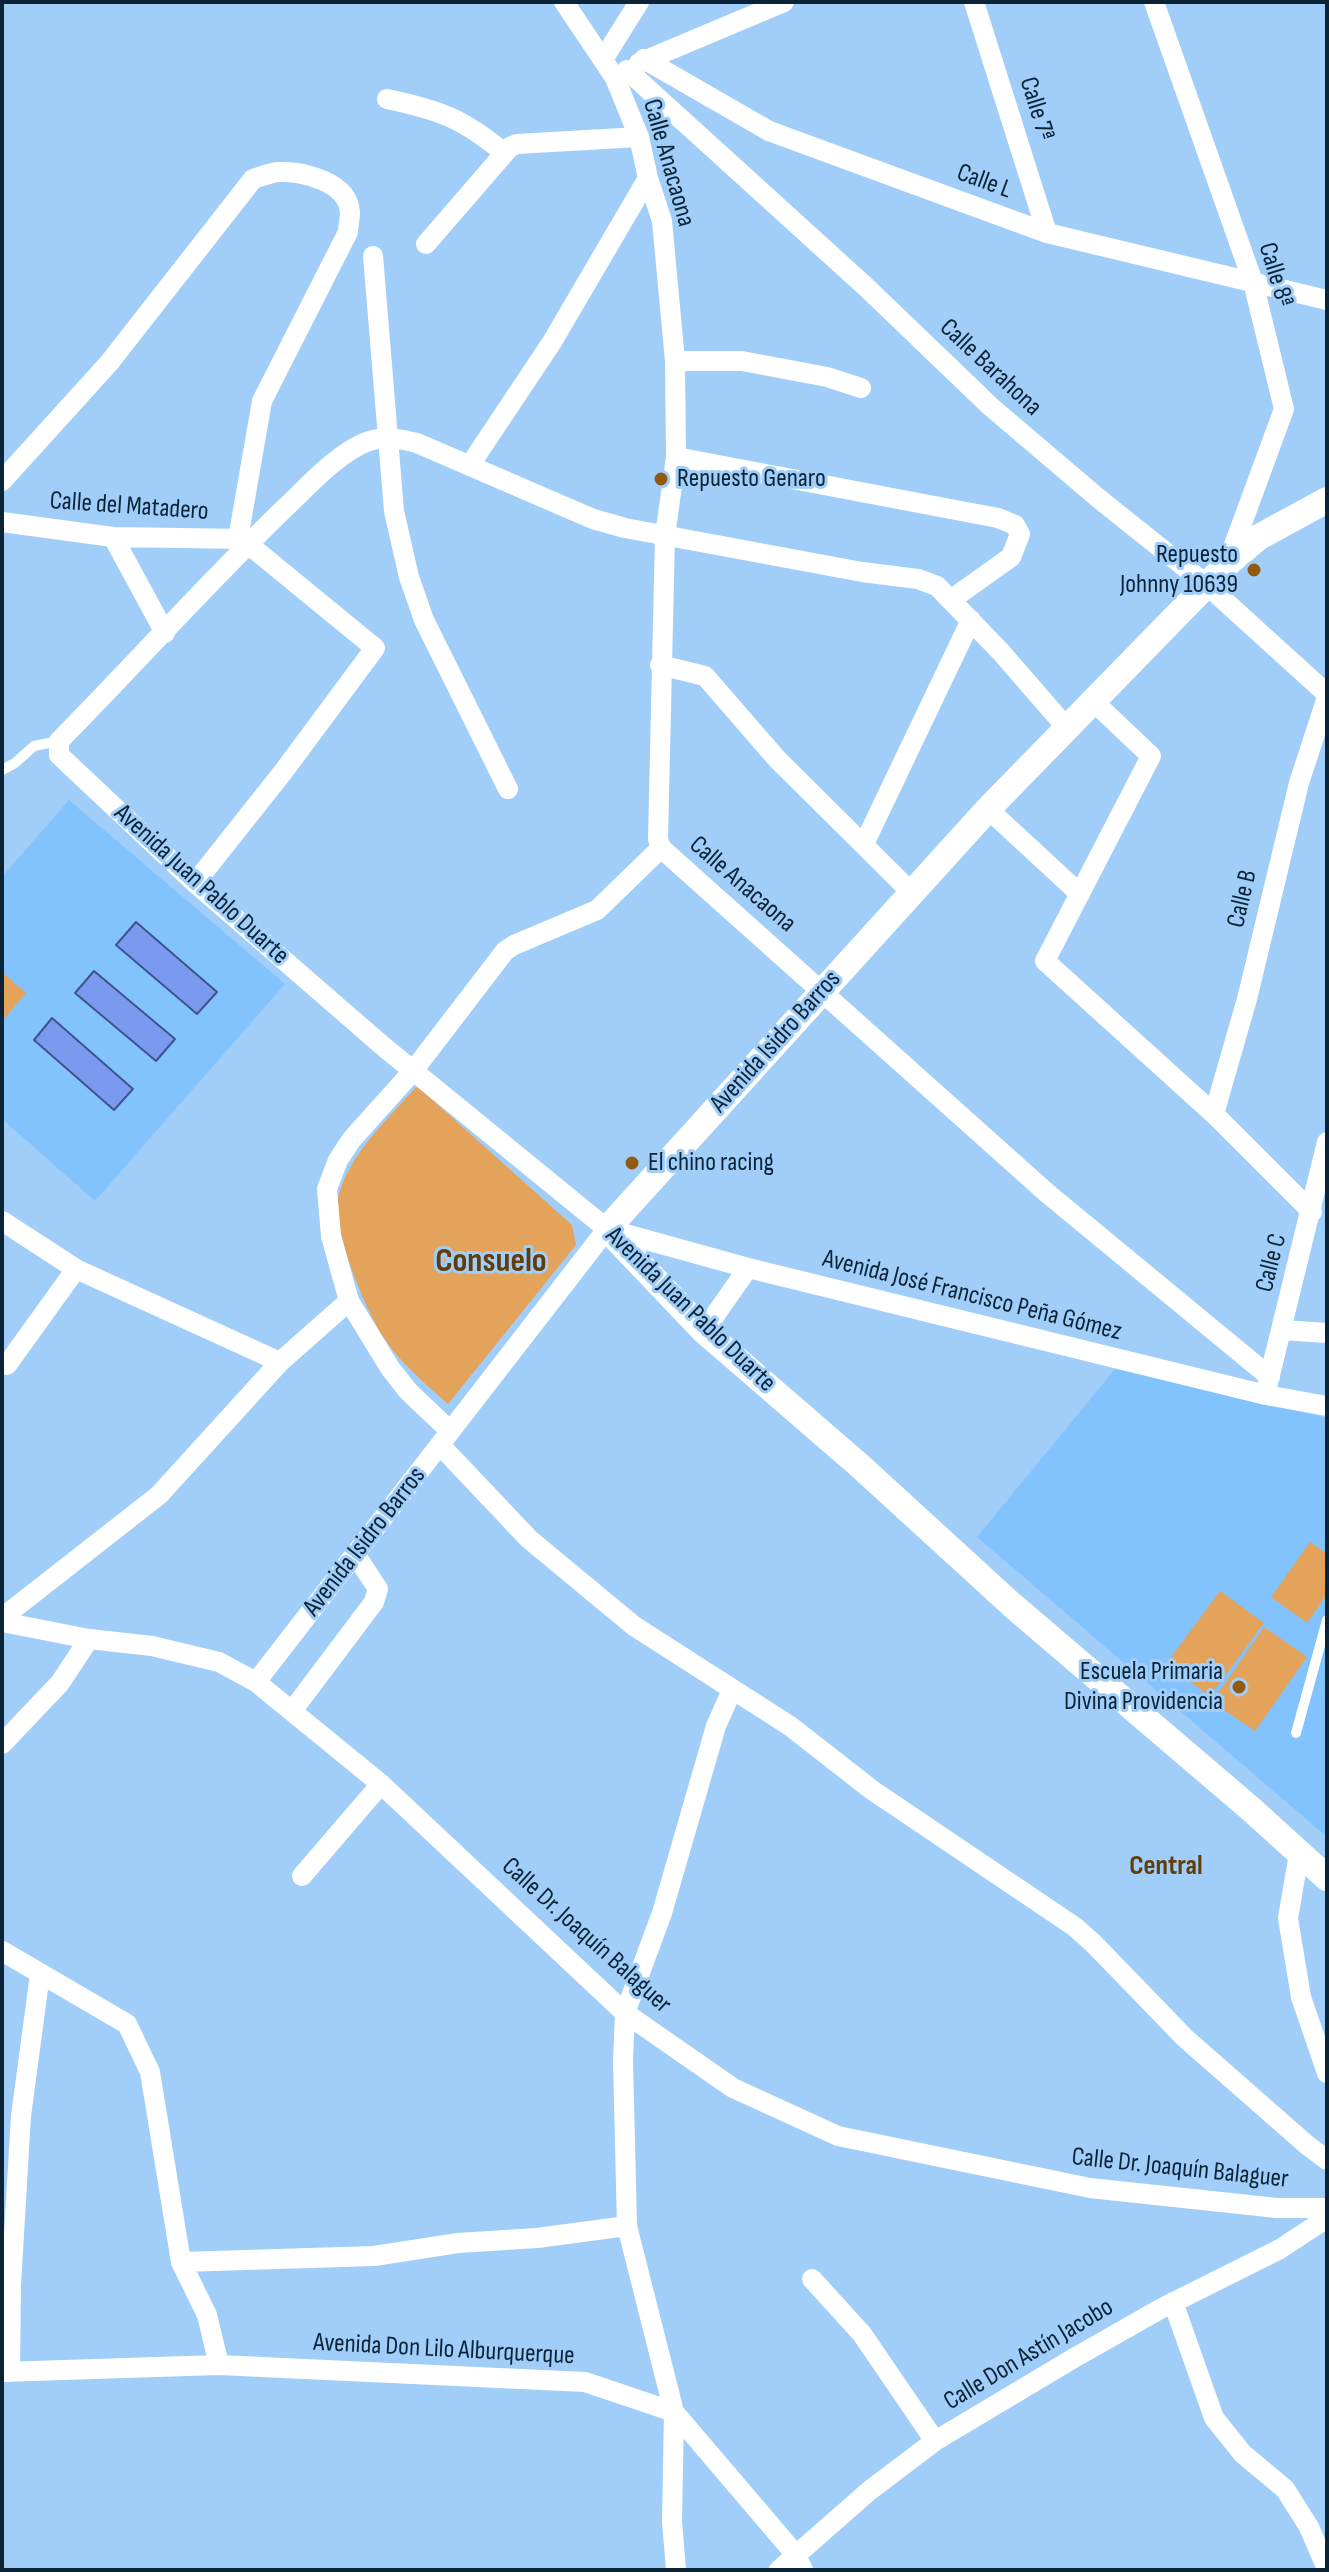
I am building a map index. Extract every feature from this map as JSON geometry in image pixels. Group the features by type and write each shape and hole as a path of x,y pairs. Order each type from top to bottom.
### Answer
{"street":[{"name":"Calle Barahona","path":"564,2 604,58 629,69 990,406 1207,585 1327,695"},
{"path":"604,58 639,2"},
{"path":"629,69 784,2"},
{"name":"Calle 7ª","path":"974,2 1047,233"},
{"name":"Calle 8ª","path":"1154,2 1253,282 1284,409 1227,564"},
{"name":"Calle Anacaona","path":"629,69 639,137 662,221 675,361 676,457 665,536 660,665 658,839 661,848 1268,1386"},
{"name":"Calle L","path":"629,69 769,131 1047,233 1327,300"},
{"path":"387,99 431,108 459,119 503,152"},
{"path":"426,244 503,152 517,144 639,137"},
{"path":"2,481 109,363 253,179 275,172 318,178 340,191 351,210 348,232 262,401 246,541"},
{"path":"470,465 552,342 648,178"},
{"path":"373,256 394,511 409,577 424,620 508,789"},
{"path":"675,361 742,361 827,377 861,388"},
{"path":"59,741 165,633 246,541 354,448 370,440 389,438 417,443 593,519 665,536 862,572 918,579 937,586 1066,727"},
{"path":"676,457 998,518 1015,525 1020,534 1011,557 952,599"},
{"name":"Avenida Isidro Barros","path":"256,1682 607,1229 1066,727 1227,564 1259,537 1327,500"},
{"name":"Calle del Matadero","path":"2,522 113,537 246,541"},
{"path":"113,537 165,633"},
{"path":"195,883 375,648 246,541"},
{"path":"864,844 971,620"},
{"path":"660,665 699,672 705,676 777,759 912,893"},
{"name":"Calle B","path":"1214,1114 1247,999 1299,783 1327,695"},
{"path":"1093,701 1151,756 1045,961 1214,1114 1312,1212"},
{"name":"Avenida Juan Pablo Duarte","path":"59,741 59,755 195,883 413,1071 607,1229 704,1331 860,1466 1012,1605 1327,1878"},
{"path":"988,809 1080,894"},
{"path":"661,848 597,910 509,947 413,1071 359,1129 338,1160 326,1198 331,1236 349,1301 390,1368 444,1438 536,1546 634,1626 790,1726 872,1790 1075,1927 1185,2038 1327,2160"},
{"name":"Calle C","path":"1268,1386 1327,1142"},
{"path":"2,1221 76,1269 280,1362"},
{"name":"Avenida José Francisco Peña Gómez","path":"607,1229 748,1268 1268,1386 1327,1406"},
{"path":"704,1331 748,1268"},
{"path":"7,1365 76,1269"},
{"path":"2,1620 159,1495 280,1362 349,1301"},
{"path":"1282,1330 1327,1333"},
{"path":"292,1711 374,1602 378,1589 355,1554"},
{"name":"Calle Dr. Joaquín Balaguer","path":"2,1620 89,1639 152,1646 219,1662 256,1682 381,1784 625,2013 733,2088 838,2136 1090,2188 1277,2208 1327,2208"},
{"path":"2,1744 60,1683 89,1639"},
{"path":"676,2570 672,2522 674,2412 627,2226 623,2060 625,2013 662,1913 716,1726 732,1690"},
{"path":"302,1876 381,1784"},
{"path":"1299,1854 1288,1918 1301,1997 1327,2073"},
{"path":"2,1951 127,2024 150,2072 181,2262 207,2315 219,2365"},
{"path":"6,2372 21,2116 40,1974"},
{"name":"Calle Don Astín Jacobo","path":"779,2570 799,2562 869,2491 935,2441 1173,2302 1280,2249 1327,2218"},
{"path":"181,2262 374,2256 458,2243 537,2238 627,2226"},
{"path":"812,2279 862,2334 935,2441"},
{"path":"1173,2302 1214,2418 1243,2454 1285,2489 1309,2527 1327,2569"},
{"name":"Avenida Don Lilo Alburquerque","path":"6,2372 219,2365 585,2382 674,2412"},
{"path":"674,2412 799,2562"}],"lane":[{"path":"2,770 34,746 59,741"},
{"path":"1296,1733 1327,1620"}],"shaded area":[{"path":"69,800 285,984 95,1201 2,1119 2,877"},
{"path":"2,972 26,993 2,1021"},
{"path":"417,1086 572,1225 576,1245 448,1404 414,1373 384,1338 351,1268 338,1208 339,1194 352,1164 372,1136"},
{"name":"Escuela Primaria Divina Providencia","path":"1115,1369 1327,1418 1327,1837 977,1537"},
{"path":"1310,1542 1327,1554 1327,1594 1307,1623 1271,1597"},
{"path":"1220,1591 1264,1623 1210,1696 1166,1664"},
{"path":"1264,1627 1307,1657 1255,1731 1212,1702"}],"building":[{"path":"136,922 217,992 197,1014 116,945"},
{"path":"94,971 175,1039 156,1061 75,993"},
{"path":"52,1018 133,1089 114,1110 34,1040"}],"place":[{"name":"Repuesto Genaro","path":"661,479"},
{"name":"Repuesto Johnny 10639","path":"1254,570"},
{"name":"El chino racing","path":"632,1163"},
{"name":"Escuela Primaria Divina Providencia","path":"1239,1687"}],"district":[{"name":"Consuelo","path":"491,1262"},
{"name":"Central","path":"1166,1867"}]}
